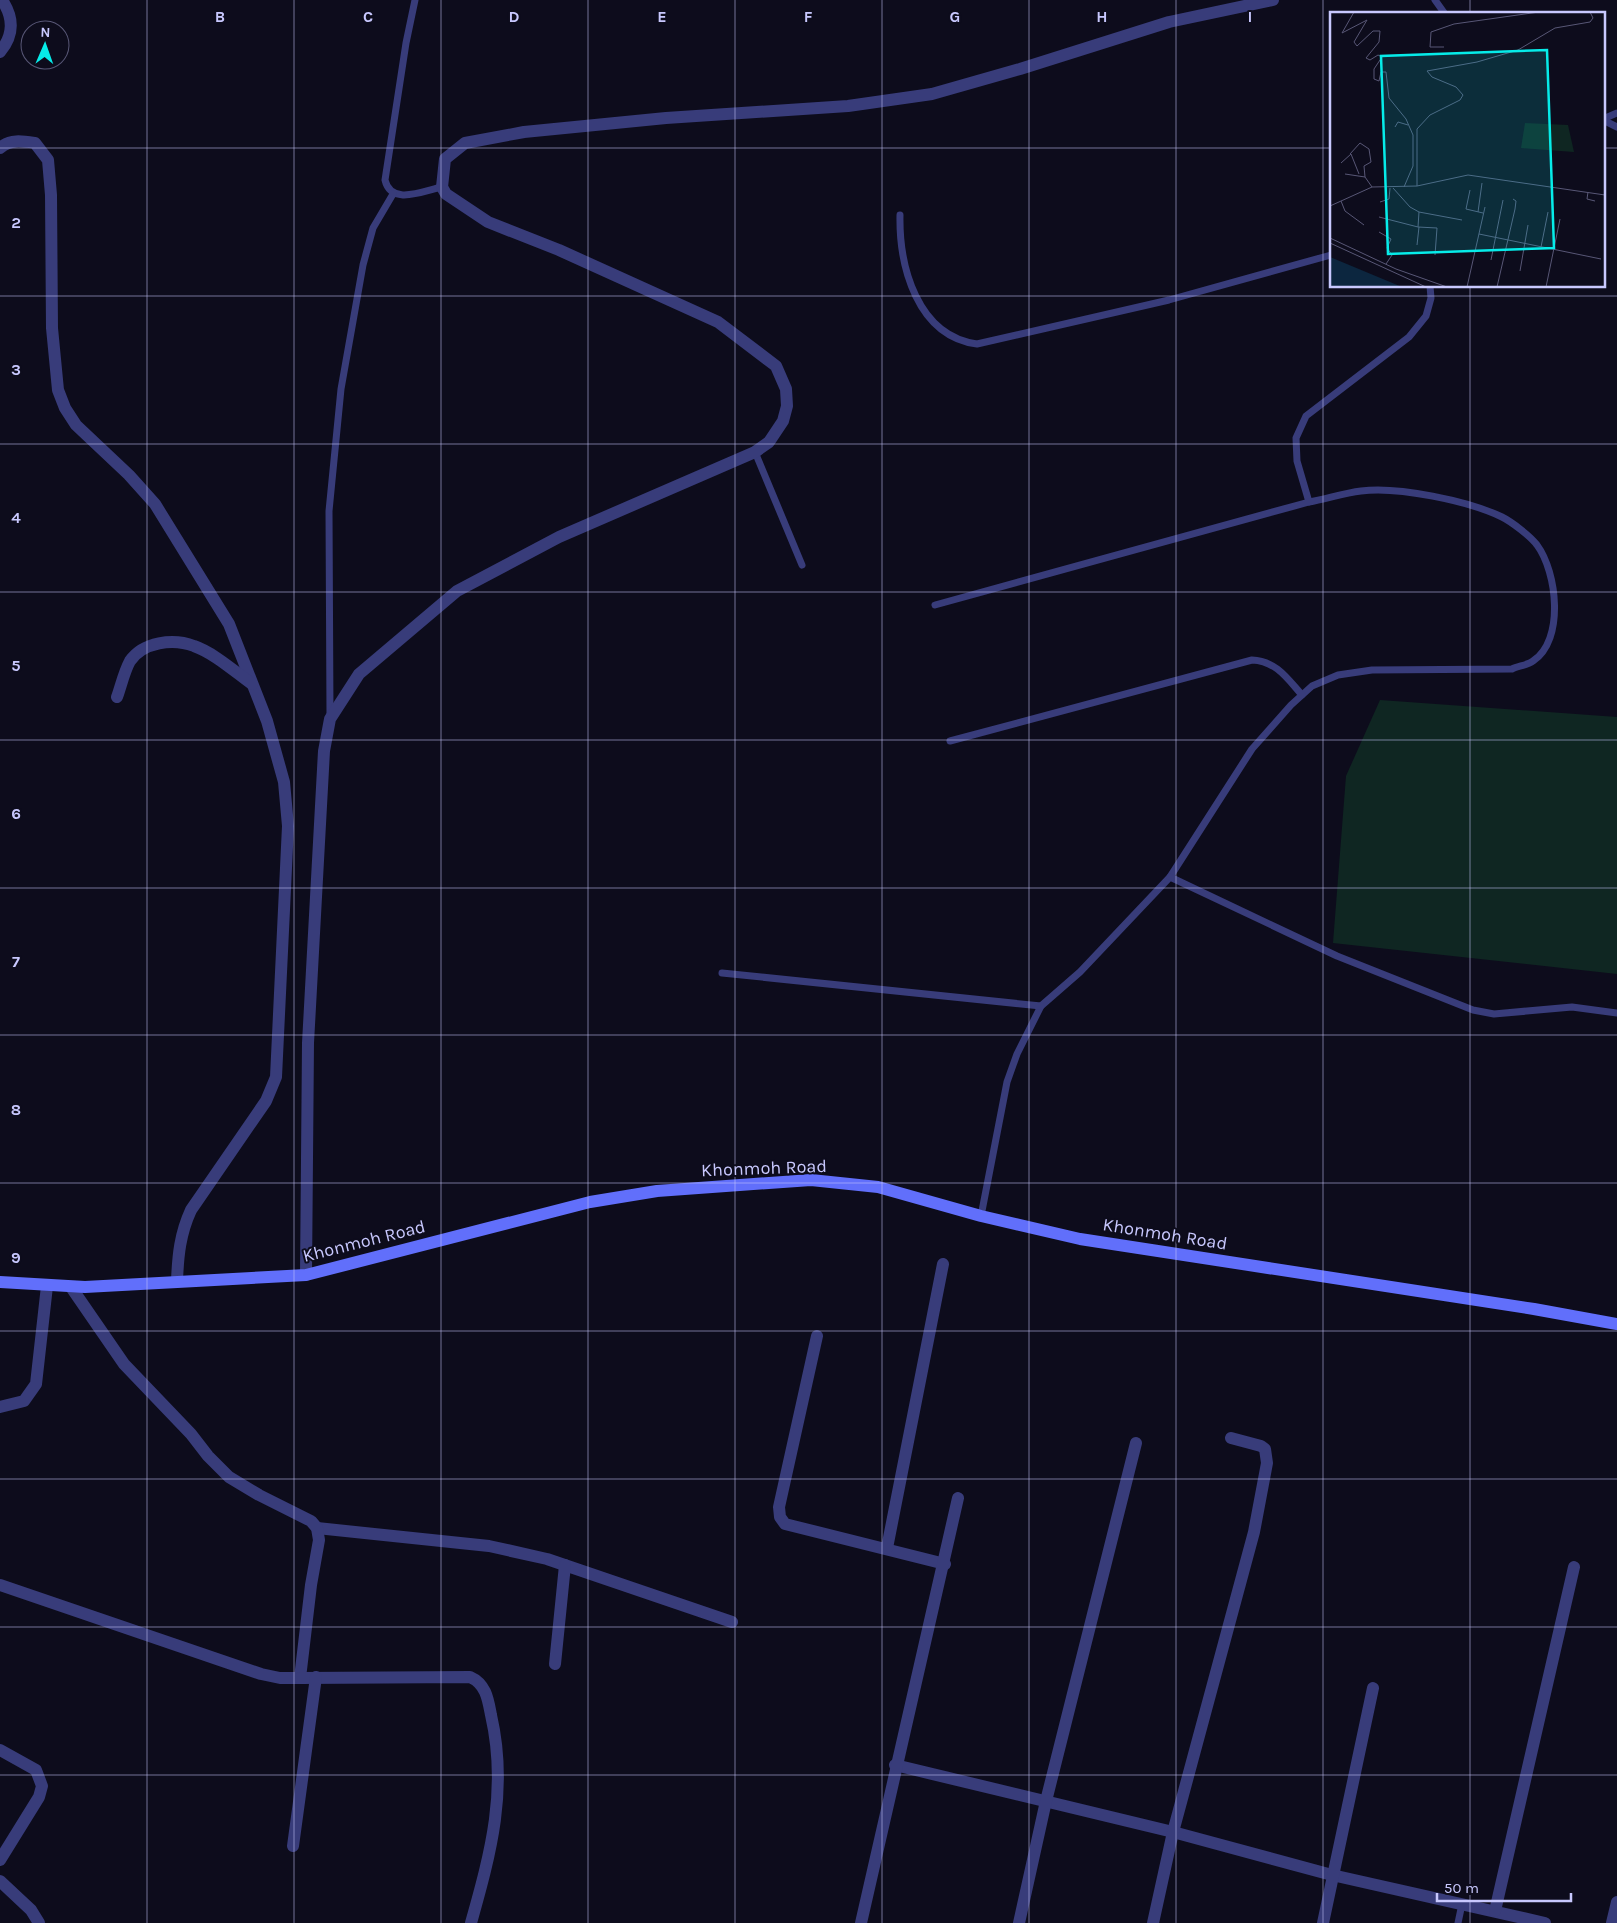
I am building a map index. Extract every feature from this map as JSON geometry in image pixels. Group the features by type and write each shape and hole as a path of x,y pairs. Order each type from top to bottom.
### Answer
{"main road":[{"name":"Khonmoh Road","path":"0,1282 71,1287 306,1275 590,1202 657,1191 811,1180 878,1187 981,1216 1080,1239 1534,1309 1617,1324"}],"street":[{"path":"0,52 11,32 9,10 2,0"},
{"path":"306,1275 308,1043 324,752 330,719 358,674 458,591 559,537 755,452 773,435 783,421 787,406 786,389 776,366 718,322 559,250 488,222 446,194 442,187 445,159 465,143 524,132 666,118 848,106 932,94 1020,70 1169,22 1273,0"},
{"path":"0,148 6,143 20,141 34,143 48,160 52,328 58,390 64,408 76,425 129,475 155,504 229,624 267,721 284,782 288,826 276,1077 266,1101 191,1210 182,1230 178,1251 177,1281"},
{"path":"117,697 130,662 138,652 148,645 167,643 194,646 252,684"},
{"path":"887,1548 943,1264"},
{"path":"0,1407 24,1401 36,1384 47,1286"},
{"path":"71,1287 124,1364 229,1477 259,1496 311,1521 317,1528 319,1540 311,1585 300,1678"},
{"path":"817,1336 779,1507 780,1517 785,1524 887,1548 944,1564"},
{"path":"1153,1923 1173,1832 1254,1532 1267,1463 1265,1449 1261,1446 1231,1438"},
{"path":"1019,1923 1046,1801 1136,1443"},
{"path":"861,1923 895,1764 944,1564 958,1498"},
{"path":"317,1528 489,1546 565,1565 732,1622"},
{"path":"555,1664 565,1565"},
{"path":"1495,1911 1574,1567"},
{"path":"0,1585 261,1674 300,1678 470,1677 477,1680 483,1687 495,1730 499,1762 499,1790 489,1859 471,1923"},
{"path":"293,1846 316,1677"},
{"path":"1322,1923 1373,1688"},
{"path":"0,1750 36,1770 42,1786 39,1797 0,1860"},
{"path":"895,1764 1173,1832 1332,1875 1545,1923"},
{"path":"0,1881 31,1910 39,1923"},
{"path":"1612,1923 1617,1902"}],"lane":[{"path":"415,0 406,43 385,180 387,190 393,194 404,196 442,187"},
{"path":"1435,0 1444,12"},
{"path":"1604,119 1617,113"},
{"path":"1604,120 1617,126"},
{"path":"330,719 329,511 340,389 363,264 373,228 393,194"},
{"path":"900,215 904,266 916,297 929,316 950,335 962,342 977,344 1169,300 1330,254"},
{"path":"1309,502 1297,461 1296,445 1296,438 1306,416 1409,337 1426,316 1431,298 1430,288"},
{"path":"755,452 802,565"},
{"path":"935,605 1309,502 1362,491 1417,494 1465,503 1504,517 1537,545 1550,572 1554,626 1546,648 1533,661 1512,669 1372,670 1338,675 1312,686 1252,749 1170,877 1080,972 1041,1006 1017,1054 1007,1082 981,1216"},
{"path":"950,741 1252,660 1265,661 1278,668 1302,695"},
{"path":"1170,877 1337,956 1473,1010 1494,1014 1572,1007 1617,1013"},
{"path":"722,973 1041,1006"},
{"path":"1458,1923 1462,1904"}],"green space":[{"path":"1380,700 1617,717 1617,974 1333,943 1346,776"}]}
